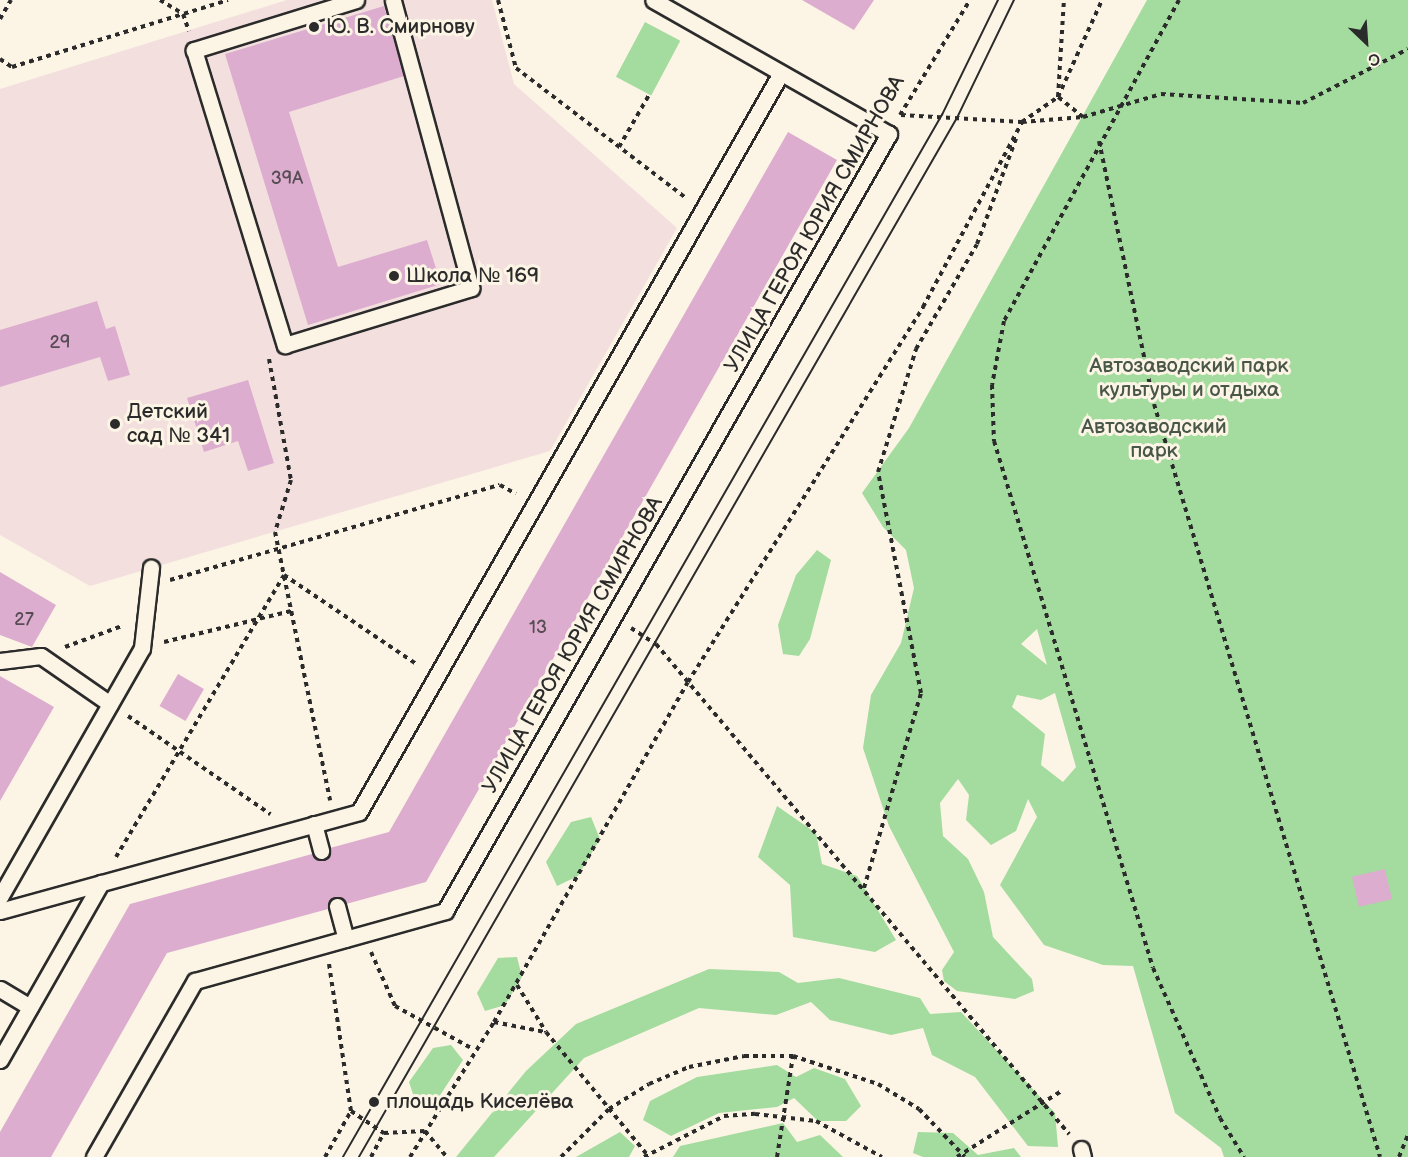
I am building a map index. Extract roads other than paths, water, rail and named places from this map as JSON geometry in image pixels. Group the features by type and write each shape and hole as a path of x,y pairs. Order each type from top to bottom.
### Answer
{"lane":[{"path":"356,0 194,50 285,345 471,288 393,0"},
{"path":"0,911 359,812 781,73 652,0"},
{"name":"УЛИЦА ГЕРОЯ ЮРИЯ СМИРНОВА","path":"94,1157 195,981 446,911 889,134 781,73"},
{"path":"0,897 6,873 142,648 151,568"},
{"path":"0,661 41,656 110,704"},
{"path":"314,824 321,851"},
{"path":"0,1060 101,883"},
{"path":"337,906 346,939"},
{"path":"0,990 30,1006"}],"tram line":[{"path":"343,1157 942,115 998,0"},
{"path":"359,1157 957,118 1014,0"}],"place":[{"name":"Ю. В. Смирнову","path":"314,27"},
{"name":"Школа № 169","path":"394,276"},
{"name":"Детский сад № 341","path":"115,424"},
{"name":"площадь Киселёва","path":"374,1102"}],"park label":[{"name":"Автозаводский парк культуры и отдыха","path":"1189,378"},
{"name":"Автозаводский парк","path":"1154,439"}]}
